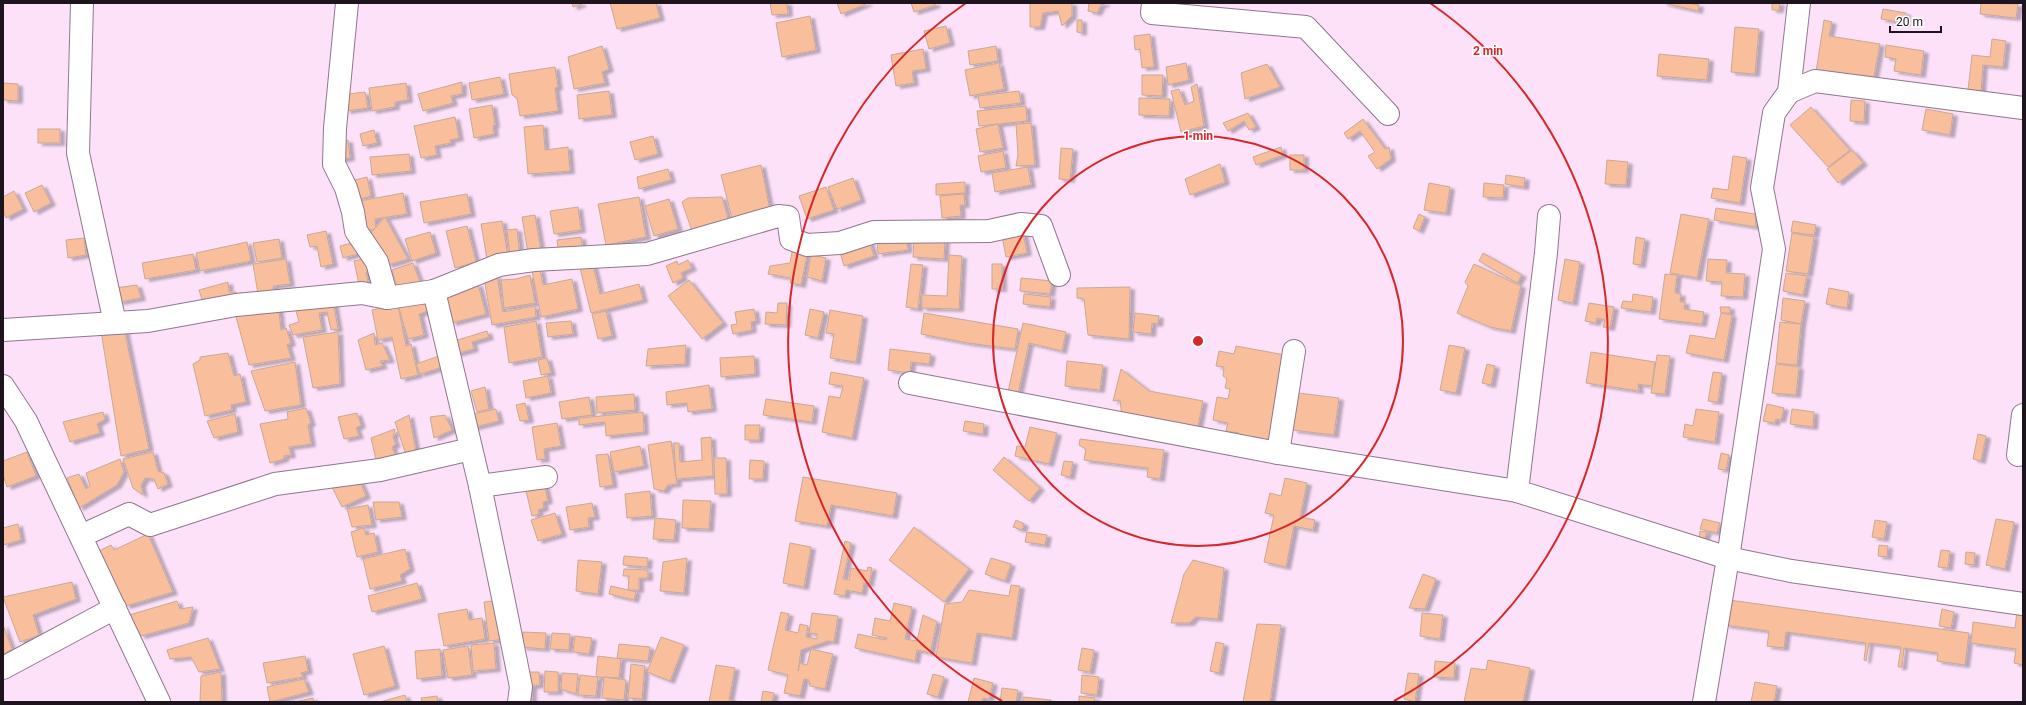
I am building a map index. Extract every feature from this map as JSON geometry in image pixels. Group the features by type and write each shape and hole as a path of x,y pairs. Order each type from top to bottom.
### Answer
{"street":[{"path":"82,3 78,153 115,323"},
{"path":"347,3 335,128 334,164 346,188 353,212 356,231 377,262 387,298"},
{"path":"1153,3 1152,13 1306,27 1388,114"},
{"path":"1704,702 1728,558 1774,249 1762,188 1774,113 1789,92 1799,3"},
{"path":"1789,92 1815,81 2023,108"},
{"path":"3,330 148,321 236,305 362,293 387,298 434,291 499,265 534,260 647,254 778,216 788,217 791,239 807,245 840,242 874,232 988,231 1021,224 1041,226 1059,275"},
{"path":"1517,491 1546,253 1549,216"},
{"path":"434,291 480,486 521,687 519,702"},
{"path":"1278,453 1294,350"},
{"path":"910,383 1278,453 1517,491 1728,558 1791,571 2023,604"},
{"path":"3,386 26,421 159,702"},
{"path":"2018,455 2023,415"},
{"path":"81,536 130,514 150,525 275,484 380,470 471,449"},
{"path":"480,486 546,477"},
{"path":"3,668 115,608"}],"building":[{"path":"572,3 581,3 582,4 573,7"},
{"path":"610,3 656,3 660,18 617,29"},
{"path":"770,3 787,3 788,14 772,15"},
{"path":"837,3 868,3 841,14"},
{"path":"911,3 935,3 936,5 914,12"},
{"path":"1030,3 1072,3 1072,16 1062,26 1058,11 1043,13 1040,27 1030,27"},
{"path":"1089,3 1105,4 1101,5 1097,13 1088,11"},
{"path":"1663,3 1688,3 1699,5 1698,11"},
{"path":"1772,3 1780,3 1779,10 1772,10"},
{"path":"1981,3 2018,4 2016,18 1980,14"},
{"path":"1883,9 1906,13 1905,23 1881,19"},
{"path":"810,16 816,50 782,57 776,23"},
{"path":"1077,20 1082,20 1082,33 1077,32"},
{"path":"1824,20 1832,22 1829,36 1880,44 1873,81 1816,72"},
{"path":"946,26 950,43 929,49 924,31"},
{"path":"1735,27 1759,29 1755,74 1731,72"},
{"path":"1150,34 1154,67 1142,68 1140,49 1135,50 1134,36"},
{"path":"1992,39 2006,41 2003,67 1983,65 1981,91 1968,90 1972,55 1990,57"},
{"path":"1886,45 1924,51 1921,75 1894,71 1896,59 1885,57"},
{"path":"602,46 609,69 602,72 605,83 574,89 568,57"},
{"path":"996,46 998,61 970,65 968,51"},
{"path":"923,49 926,69 912,71 914,83 896,86 891,55"},
{"path":"1659,54 1709,59 1707,80 1657,76"},
{"path":"999,63 1004,89 970,96 965,70"},
{"path":"1186,63 1189,80 1168,85 1166,67"},
{"path":"1267,64 1280,87 1245,99 1241,73"},
{"path":"555,67 558,87 555,88 558,111 520,116 517,98 512,95 509,74"},
{"path":"1142,75 1163,75 1162,96 1142,95"},
{"path":"500,77 504,94 472,100 469,83"},
{"path":"462,82 462,94 451,96 453,103 423,111 418,94"},
{"path":"3,83 18,84 18,101 3,100"},
{"path":"406,83 408,100 395,102 395,107 372,111 369,88"},
{"path":"1197,84 1204,126 1181,132 1171,91 1179,89 1185,105 1194,101 1191,87"},
{"path":"609,91 612,115 579,119 577,95"},
{"path":"1019,91 1021,103 980,108 978,96"},
{"path":"365,92 368,108 346,111 348,94"},
{"path":"1139,98 1170,99 1169,116 1139,115"},
{"path":"1851,100 1865,101 1864,122 1850,121"},
{"path":"492,105 495,125 493,126 494,134 474,138 469,109"},
{"path":"1026,106 1027,121 979,126 977,111"},
{"path":"1811,107 1850,150 1828,167 1790,125"},
{"path":"1926,109 1953,114 1950,135 1922,130"},
{"path":"1248,113 1256,127 1249,130 1244,121 1228,131 1223,123"},
{"path":"455,117 459,138 450,140 451,143 435,146 437,155 421,158 414,126"},
{"path":"1363,119 1385,149 1389,147 1391,159 1377,169 1368,156 1375,152 1360,131 1348,139 1344,133"},
{"path":"1031,123 1035,165 1016,166 1018,154 1016,124"},
{"path":"998,124 1003,148 980,152 976,129"},
{"path":"543,125 545,150 568,147 570,171 528,174 524,127"},
{"path":"38,129 60,129 60,143 38,143"},
{"path":"374,130 377,143 363,146 360,134"},
{"path":"653,136 658,154 635,160 630,142"},
{"path":"348,140 350,158 339,160 342,141"},
{"path":"1281,147 1283,155 1256,165 1253,157"},
{"path":"1061,148 1073,149 1070,180 1059,179"},
{"path":"1852,150 1863,163 1838,183 1827,169"},
{"path":"1003,151 1006,168 981,172 978,156"},
{"path":"409,154 411,171 372,175 370,157"},
{"path":"1290,155 1304,155 1304,170 1290,170"},
{"path":"1733,156 1747,158 1740,203 1711,198 1713,188 1728,190"},
{"path":"1607,160 1628,162 1626,185 1605,184"},
{"path":"1220,164 1225,182 1190,195 1185,179"},
{"path":"761,165 770,210 733,222 721,175"},
{"path":"1028,167 1031,185 995,192 992,173"},
{"path":"668,169 671,180 639,189 637,177"},
{"path":"1506,175 1525,178 1524,187 1505,184"},
{"path":"367,177 371,196 356,200 351,181"},
{"path":"853,178 861,200 837,209 828,187"},
{"path":"965,182 965,193 936,195 936,184"},
{"path":"1429,183 1450,187 1446,213 1424,210"},
{"path":"1484,183 1504,185 1503,198 1483,197"},
{"path":"42,185 51,203 34,212 25,193"},
{"path":"826,187 834,210 807,219 799,196"},
{"path":"14,191 23,209 6,218 3,211 3,197"},
{"path":"403,193 407,214 375,219 376,229 360,232 355,202"},
{"path":"467,194 471,214 424,223 420,202"},
{"path":"964,194 965,205 960,205 961,216 942,218 940,196"},
{"path":"639,197 646,237 606,245 598,204"},
{"path":"722,197 729,222 692,231 682,202 688,198"},
{"path":"669,199 678,229 654,236 645,206"},
{"path":"578,207 581,230 554,234 550,211"},
{"path":"1716,208 1755,214 1756,227 1714,220"},
{"path":"1419,214 1425,217 1419,231 1413,228"},
{"path":"1681,214 1709,219 1697,278 1670,273"},
{"path":"535,215 541,251 528,253 522,217"},
{"path":"385,217 408,259 388,265 369,235"},
{"path":"502,221 508,256 487,259 481,224"},
{"path":"1793,221 1816,225 1814,235 1791,232"},
{"path":"467,226 476,262 455,268 446,231"},
{"path":"517,229 520,255 510,256 507,230"},
{"path":"326,231 333,264 321,267 317,246 310,247 307,235"},
{"path":"430,232 436,253 412,261 405,239"},
{"path":"1023,232 1027,253 1006,257 1002,236"},
{"path":"1792,233 1814,237 1808,274 1786,271"},
{"path":"906,236 908,250 878,254 877,240"},
{"path":"581,237 583,252 559,255 557,240"},
{"path":"1636,237 1645,239 1641,265 1633,264"},
{"path":"84,238 86,255 68,258 66,240"},
{"path":"914,238 945,240 944,259 913,257"},
{"path":"279,239 282,258 257,262 253,243"},
{"path":"869,240 874,256 844,266 839,249"},
{"path":"359,241 361,253 343,258 340,246"},
{"path":"247,242 251,261 200,271 196,253"},
{"path":"793,247 808,250 801,285 790,283 791,278 768,274 770,266 790,263"},
{"path":"1483,253 1522,275 1517,283 1479,261"},
{"path":"193,254 196,270 145,279 142,263"},
{"path":"811,255 826,258 822,281 807,277"},
{"path":"949,255 962,256 959,309 922,308 922,295 947,296"},
{"path":"372,257 374,271 366,272 369,287 360,289 354,261"},
{"path":"286,259 290,284 273,286 275,297 259,300 253,264"},
{"path":"1565,259 1580,262 1573,303 1558,300"},
{"path":"1708,259 1727,260 1726,273 1745,274 1743,297 1721,296 1722,282 1706,281"},
{"path":"688,260 692,268 681,273 683,278 673,283 666,266 677,261 678,265"},
{"path":"413,263 421,285 399,293 392,270"},
{"path":"911,264 923,265 918,309 906,307"},
{"path":"992,264 1002,264 1002,289 992,289"},
{"path":"1474,264 1521,286 1511,331 1490,327 1457,313 1468,286 1465,282"},
{"path":"593,265 600,294 639,284 643,300 591,313 580,268"},
{"path":"540,269 543,285 572,279 578,309 541,317 532,271"},
{"path":"1786,273 1807,276 1803,295 1783,291"},
{"path":"1665,274 1677,275 1675,293 1681,294 1680,302 1685,302 1684,309 1704,312 1702,324 1659,319"},
{"path":"530,275 535,303 504,308 501,280 516,279"},
{"path":"497,276 503,312 535,306 536,317 492,325 484,278"},
{"path":"1021,278 1052,281 1050,294 1020,291"},
{"path":"689,280 723,323 702,339 668,296"},
{"path":"228,282 229,292 236,292 239,300 204,306 199,290"},
{"path":"478,284 486,314 452,323 444,293"},
{"path":"137,285 141,298 119,302 115,288"},
{"path":"1130,287 1129,339 1088,335 1084,299 1077,298 1077,288"},
{"path":"1829,288 1849,292 1847,308 1826,304"},
{"path":"1024,294 1051,297 1050,307 1023,304"},
{"path":"1633,294 1653,297 1651,312 1621,308 1623,301 1632,302"},
{"path":"424,298 428,311 419,314 424,335 408,339 398,305"},
{"path":"1783,298 1805,301 1801,324 1781,320"},
{"path":"333,300 338,329 331,330 327,312 319,313 322,330 293,335 289,325 299,322 294,304"},
{"path":"778,303 787,303 786,325 765,324 766,312 777,313"},
{"path":"1589,303 1614,307 1610,328 1603,327 1605,320 1597,318 1596,323 1585,321"},
{"path":"278,304 281,330 286,328 291,343 287,345 291,358 249,365 235,313"},
{"path":"398,305 406,346 411,344 418,375 401,379 392,337 378,340 372,310"},
{"path":"1720,307 1730,307 1730,313 1721,313"},
{"path":"754,309 756,321 751,322 752,330 733,334 731,325 737,324 735,312"},
{"path":"810,309 824,312 818,338 805,335"},
{"path":"830,310 863,316 856,362 830,358 834,334 826,333"},
{"path":"606,311 612,336 598,339 592,314"},
{"path":"924,313 1018,329 1015,349 968,343 921,334"},
{"path":"1135,313 1159,316 1158,324 1152,323 1151,334 1133,332"},
{"path":"1721,313 1732,315 1724,360 1686,353 1690,335 1715,339"},
{"path":"536,321 542,357 509,363 504,327"},
{"path":"571,321 573,334 548,337 546,323"},
{"path":"1780,322 1801,324 1797,365 1776,363"},
{"path":"1023,323 1066,332 1062,351 1029,343 1018,394 1008,392"},
{"path":"124,328 149,449 121,456 101,331"},
{"path":"487,331 489,337 472,342 474,349 455,354 451,342"},
{"path":"338,332 340,384 313,388 303,337"},
{"path":"374,333 375,345 382,343 390,360 380,361 383,366 366,370 358,340"},
{"path":"686,345 685,364 646,366 648,349"},
{"path":"1449,345 1465,348 1456,393 1440,390"},
{"path":"1236,346 1285,355 1269,448 1238,443 1239,433 1226,431 1228,423 1213,420 1217,397 1228,399 1230,389 1225,388 1227,379 1223,376 1224,367 1216,366 1219,351 1234,354"},
{"path":"890,349 931,354 929,364 911,362 910,373 888,370"},
{"path":"1591,352 1655,362 1652,386 1638,384 1639,391 1586,383"},
{"path":"228,353 234,376 240,374 246,402 231,405 232,410 205,416 193,364 200,360 200,357"},
{"path":"1657,355 1670,356 1665,394 1651,393"},
{"path":"439,356 443,367 420,374 416,364"},
{"path":"754,356 755,374 721,377 720,358"},
{"path":"547,358 551,373 541,375 538,360"},
{"path":"1067,361 1103,365 1100,390 1065,386"},
{"path":"295,362 301,405 265,411 251,371"},
{"path":"1487,364 1495,366 1491,385 1482,383"},
{"path":"1776,364 1799,367 1796,395 1772,393"},
{"path":"1121,369 1149,391 1203,401 1197,431 1122,417 1120,400 1113,401"},
{"path":"831,372 864,378 852,438 822,432 829,396 840,398 843,386 829,384"},
{"path":"1713,372 1722,373 1718,402 1708,401"},
{"path":"548,376 551,393 526,398 523,381"},
{"path":"709,385 712,409 688,412 687,403 667,405 666,392"},
{"path":"485,387 489,409 477,412 471,391"},
{"path":"1298,393 1339,398 1334,435 1293,430"},
{"path":"634,394 635,410 597,413 596,397"},
{"path":"589,397 592,415 562,419 559,402"},
{"path":"766,399 814,406 812,422 763,415"},
{"path":"525,403 529,420 520,421 516,405"},
{"path":"1767,404 1784,408 1781,420 1776,419 1775,423 1763,421"},
{"path":"306,408 311,423 308,425 311,444 289,447 291,455 284,456 284,459 270,463 260,424 288,419 287,412"},
{"path":"496,409 499,421 471,428 468,415"},
{"path":"1696,409 1719,412 1715,442 1683,437 1685,424 1693,426"},
{"path":"1792,409 1814,412 1813,427 1790,424"},
{"path":"103,412 105,419 97,424 100,433 70,442 63,422"},
{"path":"643,412 644,432 606,436 605,422 579,425 579,418"},
{"path":"357,413 361,425 356,428 359,436 344,439 338,417"},
{"path":"235,414 238,432 214,438 207,421"},
{"path":"409,415 416,451 406,455 395,422"},
{"path":"445,415 452,430 434,438 430,417"},
{"path":"965,421 984,424 983,434 963,431"},
{"path":"557,423 561,446 544,449 545,459 537,460 532,427"},
{"path":"745,425 760,425 759,440 745,440"},
{"path":"1030,427 1057,433 1049,464 1015,456 1017,446 1025,447"},
{"path":"395,429 393,438 396,444 392,447 397,459 377,464 371,438"},
{"path":"1978,434 1986,436 1981,461 1973,459"},
{"path":"711,437 713,476 676,479 674,443 679,443 680,462 702,460 701,438"},
{"path":"1080,439 1164,450 1160,479 1147,477 1148,468 1084,460 1086,449 1079,445"},
{"path":"671,441 677,484 668,485 664,491 654,489 648,445"},
{"path":"640,446 644,466 614,472 610,452"},
{"path":"27,452 36,476 7,487 3,475 3,461"},
{"path":"153,452 158,471 164,473 168,484 158,489 154,479 145,478 141,485 143,495 133,488 123,459"},
{"path":"1721,453 1729,455 1726,470 1718,469"},
{"path":"608,454 613,485 600,487 596,455"},
{"path":"1004,457 1040,488 1029,501 993,470"},
{"path":"714,458 726,458 727,494 715,494"},
{"path":"120,459 124,472 117,485 79,508 67,478 79,474 86,489 90,486 86,473"},
{"path":"750,460 764,461 763,479 749,479"},
{"path":"1064,461 1073,462 1070,477 1061,475"},
{"path":"803,477 897,493 893,516 831,505 827,526 795,521"},
{"path":"1285,478 1307,483 1300,517 1315,520 1313,530 1294,526 1286,567 1264,562 1274,515 1265,513 1270,493 1281,496"},
{"path":"359,479 366,496 342,507 331,485"},
{"path":"544,483 548,501 543,502 544,508 538,510 539,514 532,516 525,487"},
{"path":"650,491 652,516 627,518 625,494"},
{"path":"683,500 711,501 709,529 682,528"},
{"path":"373,502 399,502 402,517 376,520"},
{"path":"592,503 595,517 588,518 589,527 570,530 566,507"},
{"path":"368,505 372,525 352,527 347,509"},
{"path":"555,513 562,534 538,541 531,520"},
{"path":"655,518 676,520 674,540 653,539"},
{"path":"1703,519 1720,523 1717,533 1700,529"},
{"path":"1996,519 2014,522 2005,569 1986,565"},
{"path":"1016,520 1024,524 1022,530 1013,527"},
{"path":"1875,520 1887,522 1884,539 1872,537"},
{"path":"18,524 21,540 3,545 3,528"},
{"path":"914,527 969,569 944,602 889,560"},
{"path":"364,528 366,535 374,533 378,552 357,557 351,532"},
{"path":"1700,531 1707,532 1705,538 1699,537"},
{"path":"1027,532 1047,535 1045,545 1025,542"},
{"path":"148,534 173,592 126,606 99,551 111,545 114,550"},
{"path":"845,541 851,543 843,579 849,580 851,568 867,571 868,567 872,568 869,584 864,583 862,593 846,590 845,596 834,594"},
{"path":"790,543 811,547 804,587 783,583"},
{"path":"1879,545 1888,546 1887,557 1878,556"},
{"path":"405,549 410,569 400,575 402,581 370,589 363,559"},
{"path":"1941,550 1950,551 1948,568 1938,567"},
{"path":"1966,552 1975,553 1974,565 1965,564"},
{"path":"624,556 648,558 647,567 623,565"},
{"path":"687,558 684,593 660,591 663,562"},
{"path":"991,558 1011,564 1005,581 985,574"},
{"path":"578,560 602,562 598,594 576,591"},
{"path":"1193,560 1224,568 1218,619 1195,617 1190,623 1171,623 1184,574"},
{"path":"624,569 648,570 648,578 639,578 639,590 628,590 629,576 623,576"},
{"path":"1423,574 1436,579 1425,609 1409,608"},
{"path":"72,582 76,599 33,615 39,635 20,642 3,597"},
{"path":"417,583 422,599 372,612 368,596"},
{"path":"1011,585 1020,586 1012,638 977,633 972,663 936,657 945,604 962,602 969,590 1009,596"},
{"path":"611,586 636,592 634,600 609,594"},
{"path":"501,600 506,639 489,641 484,602"},
{"path":"1729,600 1969,633 1965,665 1937,661 1938,653 1904,648 1902,667 1898,667 1901,647 1869,643 1866,661 1864,660 1866,643 1786,632 1784,648 1767,646 1769,631 1725,625"},
{"path":"177,601 180,609 193,607 189,623 141,636 129,615"},
{"path":"894,603 912,607 905,639 917,641 923,615 937,622 930,653 917,650 915,661 855,648 858,634 886,640 887,638 872,635 875,618 890,621"},
{"path":"467,609 469,620 482,618 485,639 444,646 438,614"},
{"path":"1942,609 1954,612 1951,628 1939,626"},
{"path":"781,612 789,614 785,630 798,633 800,624 808,626 806,637 817,639 817,634 809,633 812,613 838,616 834,642 828,641 801,650 798,671 800,663 807,665 811,649 833,654 825,689 810,686 809,680 804,679 800,696 784,693 788,675 768,670"},
{"path":"2017,612 2023,613 2023,665 2014,663 2016,649 1971,643 1973,622 2015,628"},
{"path":"1422,613 1443,615 1440,639 1420,636"},
{"path":"1257,624 1281,625 1270,702 1243,702"},
{"path":"3,625 12,649 3,655"},
{"path":"523,632 546,633 545,649 522,647"},
{"path":"552,633 570,634 569,650 550,649"},
{"path":"575,636 592,638 589,654 573,652"},
{"path":"661,637 684,645 670,681 647,672"},
{"path":"208,638 220,669 199,672 191,657 170,659 167,650"},
{"path":"1216,642 1224,644 1219,673 1210,671"},
{"path":"494,643 496,669 473,671 471,645"},
{"path":"619,644 650,647 648,661 617,658"},
{"path":"384,646 395,686 364,695 353,654"},
{"path":"468,646 472,675 448,678 443,650"},
{"path":"1082,648 1094,650 1090,672 1078,670"},
{"path":"440,649 442,676 417,679 415,651"},
{"path":"305,656 308,671 301,673 303,677 267,683 263,663"},
{"path":"598,656 621,659 619,678 598,677 596,675"},
{"path":"1488,660 1530,668 1523,702 1464,702 1471,668 1486,670"},
{"path":"1435,661 1455,663 1454,678 1434,677"},
{"path":"631,664 645,666 642,699 628,698"},
{"path":"716,665 735,668 729,700 741,702 709,702"},
{"path":"545,671 558,672 558,692 544,692"},
{"path":"221,672 222,702 200,702 201,676"},
{"path":"526,672 539,672 540,685 532,686 532,701 526,701"},
{"path":"562,673 578,674 576,694 561,689"},
{"path":"1408,673 1419,674 1415,702 1404,699"},
{"path":"933,674 944,677 938,697 927,694"},
{"path":"580,675 598,677 596,696 578,695"},
{"path":"1082,675 1099,677 1097,695 1081,693"},
{"path":"604,677 626,680 624,700 602,698"},
{"path":"974,678 993,683 989,699 983,698 982,702 968,702"},
{"path":"304,679 309,692 270,702 267,687"},
{"path":"1755,682 1777,686 1774,702 1751,702"},
{"path":"1002,688 1018,690 1016,702 1000,702"},
{"path":"763,691 774,693 772,702 761,702"},
{"path":"405,695 407,702 380,702"},
{"path":"437,696 438,702 422,702 421,698"},
{"path":"1079,696 1095,698 1094,702 1079,702"},
{"path":"1023,697 1051,700 1051,702 1023,702"},
{"path":"313,698 314,702 295,702"}]}
